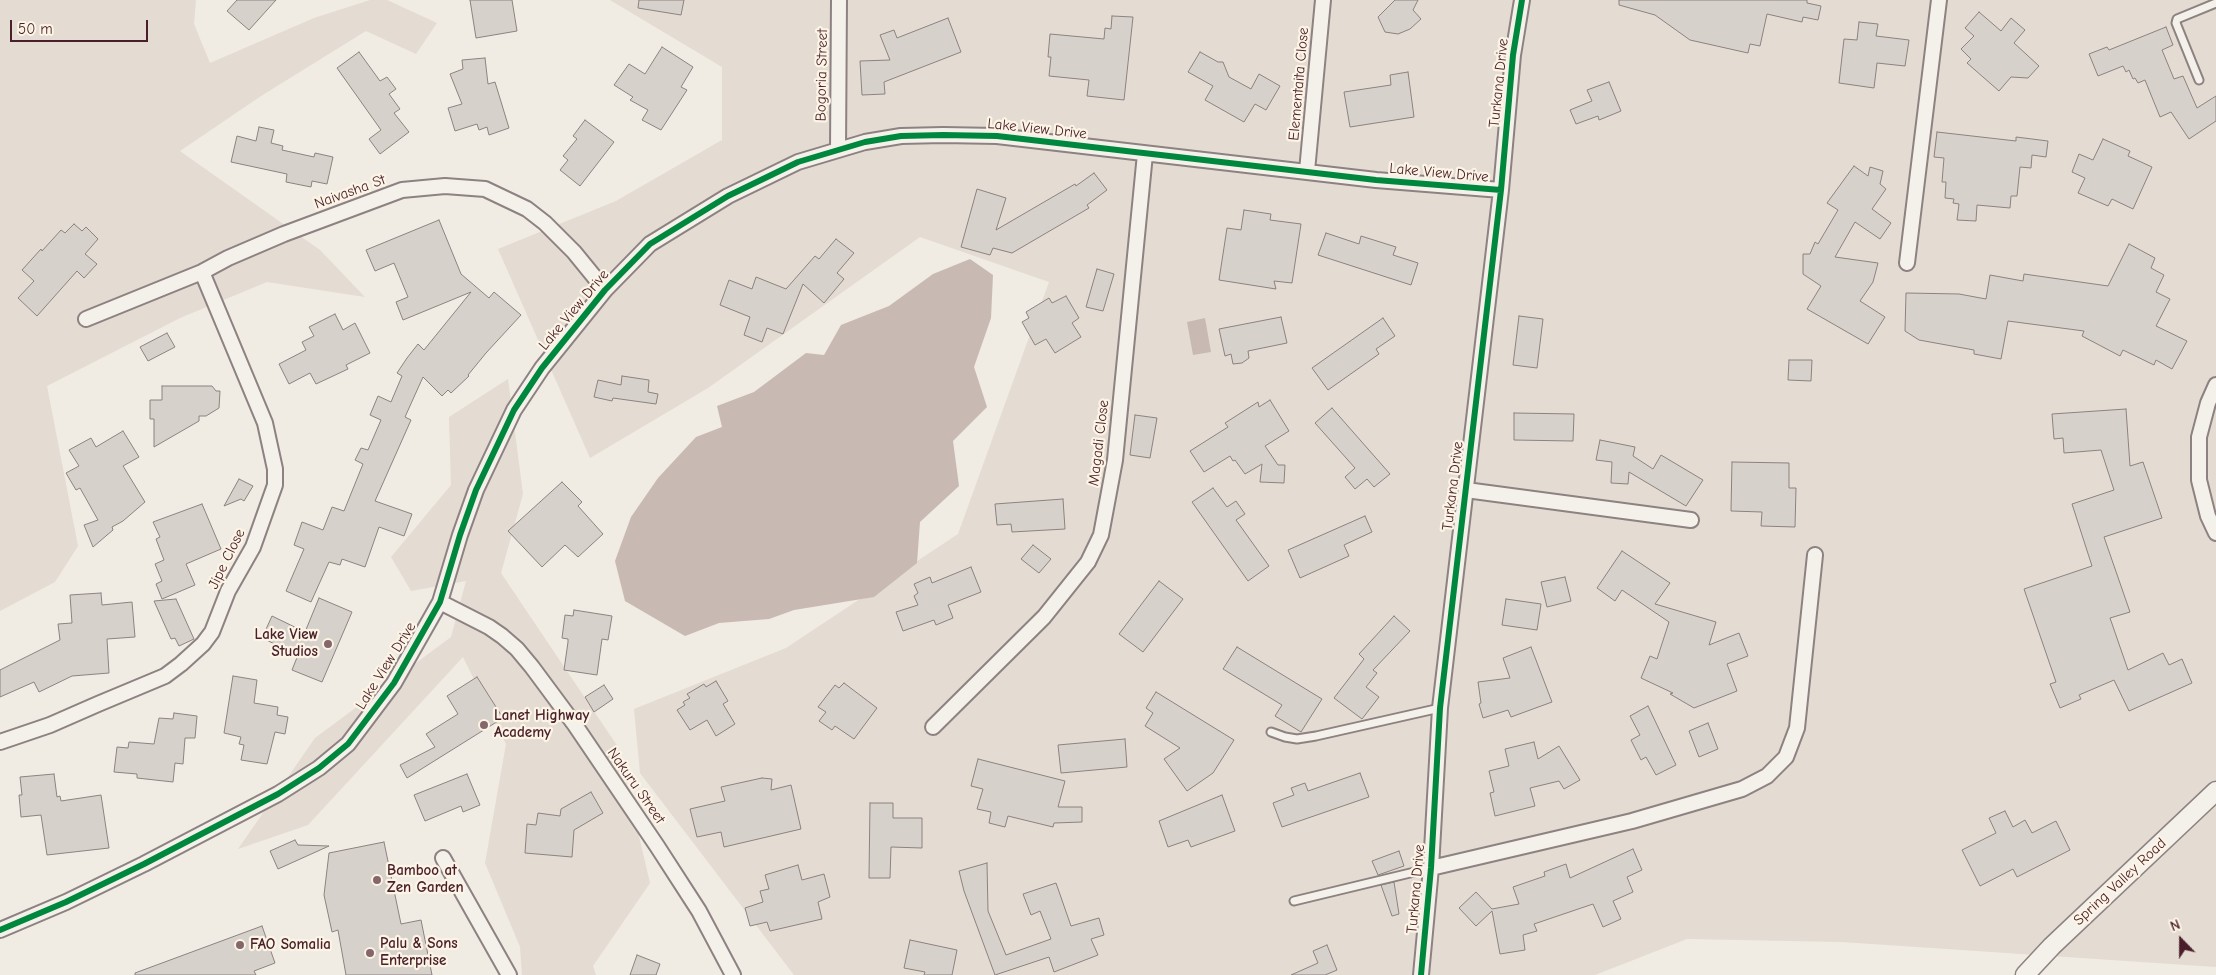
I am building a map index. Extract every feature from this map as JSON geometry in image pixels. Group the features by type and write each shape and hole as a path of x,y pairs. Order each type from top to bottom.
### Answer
{"street":[{"name":"Bogoria Street","path":"838,150 839,0"},
{"name":"Elementaita Close","path":"1307,171 1323,0"},
{"name":"Turkana Drive","path":"1421,975 1431,868 1440,708 1500,190 1513,55 1522,0"},
{"path":"1907,263 1939,0"},
{"name":"Lake View Drive","path":"0,930 66,902 144,864 278,794 319,768 348,744 394,683 440,602 476,490 514,410 542,368 605,290 650,244 728,196 768,176 798,162 866,142 901,136 997,136 1376,180 1500,190"},
{"name":"Magadi Close","path":"933,727 1044,617 1088,562 1101,535 1115,460 1145,154"},
{"name":"Naivasha St","path":"86,318 202,272 284,234 402,190 466,187 485,189 506,198 544,222 574,252 605,290"},
{"name":"Jipe Close","path":"0,742 50,725 165,676 186,660 203,644 212,632 228,590 253,547 274,485 275,469 266,423 202,272"},
{"path":"2216,385 2208,403 2199,437 2199,480 2208,516 2216,532"},
{"path":"1466,490 1691,520"},
{"name":"Turkana Drive","path":"1431,868 1632,821 1742,789 1767,776 1786,757 1797,728 1815,554"},
{"name":"Nakuru Street","path":"440,602 489,627 502,636 517,649 532,667 575,725 658,846 699,911 733,975"},
{"name":"Spring Valley Road","path":"2025,975 2047,951 2216,792"},
{"path":"444,858 509,975"}],"lane":[{"path":"2199,80 2176,19 2216,3"},
{"path":"1271,732 1297,739 1440,708"},
{"path":"1294,901 1431,868"}],"shaded area":[{"path":"0,0 196,0 194,24 210,63 314,18 370,0 387,0 437,23 416,54 366,31 261,96 180,151 320,250 365,297 267,282 180,318 47,386 78,546 55,582 0,611"},
{"path":"610,0 2216,0 2216,967 1842,942 1687,939 1595,975 794,975 640,773 634,709 786,648 958,534 1049,282 920,237 708,388 590,458 498,249 616,201 722,140 722,67"},
{"path":"970,259 993,275 991,318 974,367 987,407 953,441 959,486 920,522 917,563 874,597 794,610 769,619 719,623 685,636 625,601 615,561 631,517 658,478 696,437 722,427 717,406 754,392 806,353 824,355 841,325 889,306 933,274"},
{"path":"1205,318 1211,352 1193,355 1187,322"},
{"path":"508,379 523,494 501,573 618,747 650,883 593,966 596,975 522,975 520,947 485,863 506,744 463,657 308,825 238,849 315,738 451,637 466,581 411,591 391,557 451,485 449,417"}],"building":[{"path":"237,0 276,0 249,30 227,11"},
{"path":"470,0 512,0 517,31 476,38"},
{"path":"639,0 684,0 681,15 638,8"},
{"path":"1395,0 1418,0 1413,10 1421,19 1410,29 1398,34 1385,32 1378,17"},
{"path":"1619,0 1807,0 1807,3 1821,6 1818,20 1803,17 1802,22 1767,14 1760,46 1750,44 1748,53 1690,40 1655,15 1619,5"},
{"path":"1979,12 2001,31 2011,18 2025,30 2014,43 2039,66 2028,78 2011,77 1999,91 1967,63 1971,59 1961,49 1974,36 1965,28"},
{"path":"1112,16 1133,17 1124,100 1087,96 1089,80 1049,76 1051,57 1048,57 1050,34 1104,39 1105,28 1111,29"},
{"path":"948,18 961,52 884,82 885,94 862,95 860,61 890,60 880,35 894,30 897,38"},
{"path":"1859,22 1878,24 1876,36 1909,40 1905,66 1877,63 1874,88 1839,83 1844,39 1857,40"},
{"path":"2166,27 2173,45 2162,50 2174,79 2183,76 2197,108 2216,96 2216,121 2189,139 2171,112 2160,117 2145,80 2138,83 2135,78 2133,79 2129,70 2126,72 2123,66 2098,76 2089,54 2107,47 2109,50"},
{"path":"662,47 693,67 681,87 687,90 661,130 642,120 648,110 630,100 633,97 614,85 629,64 645,74"},
{"path":"359,52 380,81 387,77 396,89 389,94 400,109 394,113 409,132 380,154 369,139 381,130 337,68"},
{"path":"1200,52 1218,62 1223,62 1229,77 1251,89 1259,74 1280,86 1266,110 1255,104 1244,122 1205,100 1213,86 1188,72"},
{"path":"485,58 488,84 495,82 509,128 489,135 487,127 479,130 477,124 455,131 448,108 462,104 450,74 463,69 462,60"},
{"path":"1408,72 1414,117 1350,127 1344,92 1391,85 1390,75"},
{"path":"1609,82 1621,111 1599,120 1598,116 1576,124 1570,110 1592,101 1587,90"},
{"path":"585,120 614,142 580,186 560,170 568,160 563,156 577,139 573,136"},
{"path":"259,127 274,130 271,143 283,146 282,150 314,157 315,153 333,157 327,184 312,181 311,187 286,182 287,174 231,162 237,136 256,141"},
{"path":"1937,132 2016,141 2016,137 2048,141 2046,157 2032,155 2031,168 2020,167 2017,196 2011,196 2010,208 1977,205 1976,221 1957,220 1959,204 1953,203 1954,199 1945,198 1946,182 1942,182 1944,158 1934,157"},
{"path":"2103,139 2130,151 2128,156 2152,167 2133,209 2112,199 2108,206 2078,193 2085,178 2072,172 2079,154 2093,160"},
{"path":"1854,166 1868,176 1870,167 1883,171 1880,184 1886,189 1872,209 1891,223 1880,239 1855,222 1835,257 1878,263 1873,282 1860,301 1885,317 1868,344 1807,309 1821,286 1803,274 1803,254 1810,254 1815,242 1818,244 1838,210 1827,203"},
{"path":"1094,173 1107,190 1087,205 1089,208 1012,253 993,248 990,255 961,247 977,189 1006,198 996,230 1075,184 1076,186"},
{"path":"1244,210 1271,214 1270,220 1301,224 1292,283 1274,281 1276,289 1219,280 1227,228 1241,230"},
{"path":"439,220 461,274 489,298 494,292 521,315 486,353 469,376 451,393 448,390 442,396 423,377 405,417 411,420 375,501 412,514 404,536 379,527 365,567 342,559 340,565 329,562 311,602 286,591 304,549 294,545 302,522 323,530 332,507 344,511 363,464 355,460 361,448 368,450 381,420 370,415 378,396 391,402 402,376 397,373 407,358 418,344 424,350 471,292 403,320 396,302 408,297 394,263 375,271 366,250"},
{"path":"74,224 82,231 86,227 98,239 85,254 97,264 84,278 77,271 37,316 18,298 34,281 22,270 61,230 65,233"},
{"path":"1326,233 1359,244 1361,236 1396,247 1393,255 1418,263 1411,285 1318,255"},
{"path":"836,239 854,253 837,273 844,279 824,303 803,284 783,334 767,328 762,342 744,335 750,317 720,305 729,280 752,289 756,277 786,289 815,256 819,259"},
{"path":"2129,244 2155,258 2151,268 2164,275 2156,292 2170,299 2156,326 2187,341 2172,369 2156,360 2154,365 2123,350 2120,356 2082,336 2084,331 2008,321 2001,359 1974,354 1974,350 1919,340 1905,331 1906,293 1959,294 1986,299 1990,275 2023,281 2024,274 2108,286"},
{"path":"1097,269 1114,274 1103,311 1086,307"},
{"path":"1066,296 1079,318 1072,323 1081,337 1055,353 1046,339 1035,345 1022,322 1029,318 1026,312 1049,298 1052,303"},
{"path":"335,314 343,330 355,323 370,353 346,365 348,369 316,384 310,373 289,384 279,364 306,350 302,342 314,336 309,327"},
{"path":"1519,316 1543,319 1537,368 1513,365"},
{"path":"1281,317 1287,343 1248,351 1249,358 1242,363 1233,364 1231,354 1225,356 1219,329"},
{"path":"1383,318 1395,336 1376,349 1379,354 1328,390 1312,368"},
{"path":"167,333 175,347 148,361 140,347"},
{"path":"1789,360 1812,360 1811,381 1788,380"},
{"path":"622,376 649,380 648,392 658,394 656,404 613,398 612,401 594,397 598,380 621,385"},
{"path":"162,386 212,386 216,391 220,391 219,408 206,416 199,416 199,421 154,447 154,419 150,419 150,400 162,400"},
{"path":"1270,400 1289,431 1265,446 1278,465 1285,465 1284,483 1260,482 1262,464 1245,474 1230,456 1204,472 1190,451 1228,427 1225,423 1258,402 1259,407"},
{"path":"1332,408 1390,474 1374,487 1367,479 1355,489 1345,477 1355,468 1315,423"},
{"path":"2126,409 2130,466 2143,462 2162,518 2104,537 2130,612 2110,618 2128,670 2163,653 2169,665 2182,659 2192,683 2129,711 2114,680 2079,695 2081,699 2060,708 2050,684 2056,682 2024,589 2092,566 2072,504 2114,490 2101,450 2064,453 2063,438 2054,439 2052,414"},
{"path":"1514,413 1574,414 1573,441 1514,440"},
{"path":"1135,415 1157,418 1150,458 1130,455"},
{"path":"123,431 139,457 123,466 145,502 123,521 112,527 113,530 93,547 84,525 98,520 80,488 76,490 66,473 79,466 69,450 91,438 96,447"},
{"path":"1600,440 1635,447 1633,456 1653,469 1661,455 1703,480 1686,506 1629,472 1628,484 1611,483 1612,462 1596,460"},
{"path":"1732,462 1789,463 1789,488 1796,488 1795,527 1761,526 1762,512 1731,511"},
{"path":"239,479 253,486 244,501 241,499 224,506"},
{"path":"562,482 582,502 578,506 603,534 578,557 565,545 542,567 508,531"},
{"path":"1213,488 1227,507 1236,501 1245,514 1236,520 1269,566 1248,581 1192,502"},
{"path":"1063,499 1065,529 1012,532 1011,524 997,525 995,504"},
{"path":"202,504 221,549 186,564 195,585 162,599 156,584 162,581 155,564 164,560 156,539 160,537 153,522"},
{"path":"1365,516 1372,532 1344,545 1349,556 1300,578 1288,550"},
{"path":"1033,545 1051,559 1039,573 1021,559"},
{"path":"1622,551 1670,583 1655,604 1716,622 1709,645 1739,633 1748,656 1727,664 1737,691 1694,708 1670,694 1673,693 1641,678 1650,656 1657,659 1669,622 1622,590 1615,601 1597,588"},
{"path":"971,567 981,592 948,605 953,618 936,625 934,620 903,631 896,612 918,605 914,596 918,593 914,584 930,577 932,583"},
{"path":"1565,577 1571,601 1547,607 1541,582"},
{"path":"1159,581 1183,599 1143,652 1119,634"},
{"path":"101,593 102,605 132,602 135,637 107,639 109,673 72,676 39,692 34,682 0,697 0,670 60,640 58,624 72,623 70,595"},
{"path":"319,598 352,612 322,682 292,670 298,655 262,638 272,616 305,632"},
{"path":"176,599 194,639 179,646 175,638 171,639 154,601"},
{"path":"1506,599 1541,604 1537,630 1502,625"},
{"path":"574,610 612,616 608,640 602,639 597,675 564,670 568,642 568,639 562,638 565,615 573,616"},
{"path":"1394,616 1410,631 1373,670 1377,673 1366,687 1379,697 1362,719 1334,698 1364,659 1359,654"},
{"path":"1237,647 1322,699 1301,732 1275,716 1282,705 1223,669"},
{"path":"1531,647 1552,702 1511,717 1508,710 1483,718 1479,704 1481,703 1478,682 1510,678 1503,658"},
{"path":"233,676 257,680 254,703 278,707 277,715 288,717 285,734 275,732 267,764 241,760 244,745 239,744 241,737 224,733"},
{"path":"477,677 503,718 407,778 400,765 435,747 426,734 458,714 447,696"},
{"path":"716,681 728,701 723,704 735,724 716,736 707,720 690,730 677,710 685,705 683,702 690,698 687,694 704,684 706,687"},
{"path":"844,683 877,708 854,739 835,726 832,730 819,721 826,712 818,707 835,685 839,688"},
{"path":"604,685 613,699 594,712 585,697"},
{"path":"1156,692 1234,740 1213,773 1187,791 1164,759 1180,748 1145,726 1153,713 1146,708"},
{"path":"1648,706 1676,765 1656,775 1646,757 1641,760 1631,740 1640,735 1630,716"},
{"path":"174,713 197,716 195,738 185,738 183,764 175,763 173,782 137,778 137,774 114,772 117,747 128,748 129,742 154,744 159,718 173,719"},
{"path":"1708,723 1718,749 1699,757 1689,731"},
{"path":"1125,739 1127,767 1061,773 1058,745"},
{"path":"1534,742 1538,759 1559,746 1580,780 1564,789 1559,781 1530,788 1535,806 1495,816 1490,793 1494,792 1489,771 1509,766 1505,749"},
{"path":"978,759 1065,781 1058,807 1082,807 1082,822 1054,823 1053,827 1008,816 1005,827 989,823 991,812 977,809 983,789 971,786"},
{"path":"1360,773 1369,797 1282,827 1273,803 1294,795 1291,788 1305,783 1308,791"},
{"path":"54,774 57,797 60,796 61,801 101,795 109,848 47,855 41,815 21,817 19,795 22,795 20,777"},
{"path":"467,774 480,805 463,812 461,806 425,821 414,795"},
{"path":"762,778 772,779 771,790 791,785 801,829 724,847 721,832 697,837 690,809 725,801 721,787"},
{"path":"591,792 603,813 574,830 572,857 525,853 527,824 536,825 538,813 560,816 561,809"},
{"path":"1222,795 1235,831 1191,847 1188,840 1168,847 1159,821"},
{"path":"870,803 893,803 893,818 922,818 922,848 891,847 890,878 869,878"},
{"path":"2005,811 2013,827 2025,820 2032,833 2056,821 2070,850 2017,877 2013,869 1980,886 1962,850 1996,833 1989,818"},
{"path":"295,840 298,845 329,846 278,869 270,851"},
{"path":"384,842 401,924 421,920 432,975 346,975 338,930 332,932 324,895 329,853"},
{"path":"1633,849 1642,870 1627,877 1633,892 1613,901 1621,919 1603,927 1593,904 1534,924 1537,931 1523,935 1525,950 1500,954 1492,911 1476,926 1459,908 1476,892 1492,909 1519,904 1513,887 1545,876 1544,872 1566,864 1570,878"},
{"path":"1399,851 1404,866 1378,875 1372,861"},
{"path":"987,863 988,911 1006,955 1051,939 1040,911 1031,915 1023,894 1056,883 1071,926 1099,918 1104,935 1091,939 1098,955 1054,972 1049,957 995,975 964,891 959,871"},
{"path":"798,865 802,880 824,874 830,897 818,902 822,919 770,931 767,922 750,926 745,908 763,902 760,891 769,889 765,875"},
{"path":"1394,882 1399,914 1392,916 1381,885"},
{"name":"FAO Somalia","path":"262,926 275,963 254,971 256,975 135,975 135,973"},
{"path":"910,940 957,950 952,975 924,975 925,972 904,968"},
{"path":"1327,945 1337,970 1325,975 1291,975 1318,963 1313,951"},
{"path":"637,955 660,964 656,975 630,975"}],"cycle path":[{"path":"1421,975 1431,868 1440,708 1501,190 1513,55 1522,0"},
{"path":"0,930 66,902 144,864 278,794 319,768 348,744 394,683 440,602 476,490 514,410 542,368 605,290 650,244 728,196 798,162 865,142 901,136 943,135 997,136 1376,180 1501,190"}],"place":[{"name":"Lake View Studios","path":"328,644"},
{"name":"Lanet Highway Academy","path":"484,725"},
{"name":"Bamboo at Zen Garden","path":"377,880"},
{"name":"FAO Somalia","path":"240,945"},
{"name":"Palu & Sons Enterprise","path":"370,953"}]}
